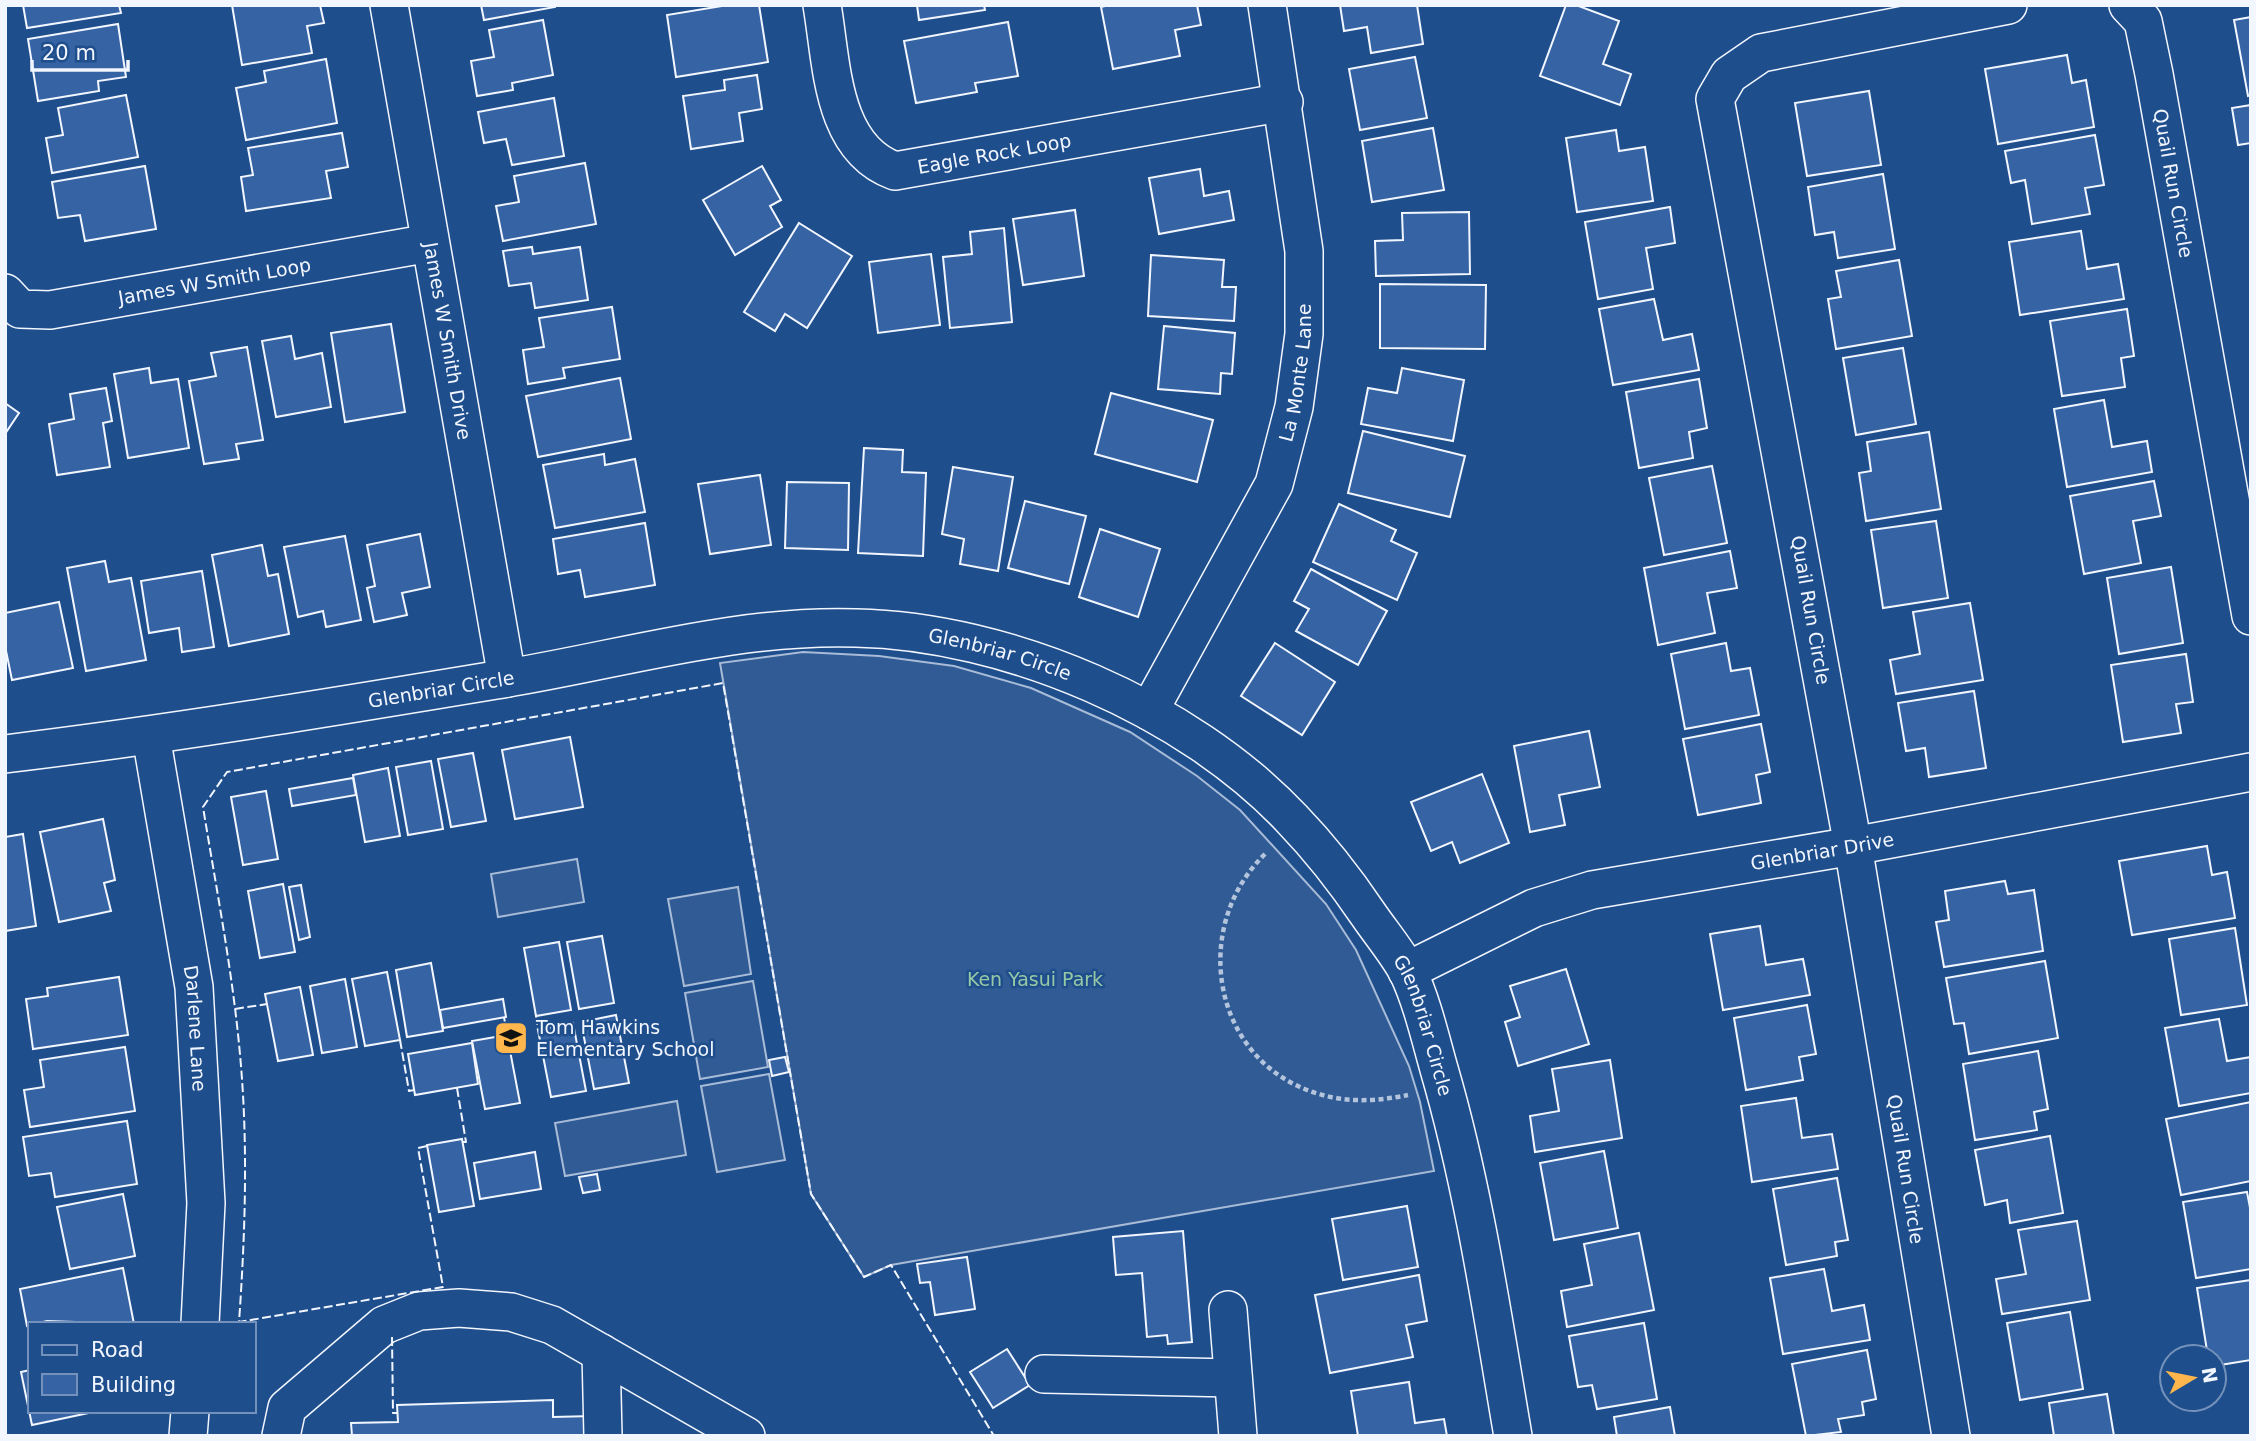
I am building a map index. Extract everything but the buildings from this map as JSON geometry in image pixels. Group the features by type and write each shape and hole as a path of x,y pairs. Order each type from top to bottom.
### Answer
{"street":[{"name":"James W Smith Drive","path":"389,5 507,678"},
{"name":"Eagle Rock Loop","path":"822,5 842,116 860,150 876,165 895,171 1284,102"},
{"name":"La Monte Lane","path":"1149,711 1274,484 1294,407 1304,334 1304,251 1284,102 1267,5"},
{"name":"Quail Run Circle","path":"1951,1436 1853,846 1715,99 1729,75 1761,53 2008,5"},
{"name":"Quail Run Circle","path":"2128,5 2143,21 2154,74 2251,616"},
{"name":"James W Smith Loop","path":"5,293 20,309 50,310 430,243"},
{"name":"Glenbriar Circle","path":"5,754 151,736 507,678 739,633 856,628 931,634 1037,661 1100,686 1149,711 1230,764 1289,815 1339,872 1407,971 1426,1023 1463,1151 1513,1436"},
{"name":"Darlene Lane","path":"151,736 194,987 206,1203 200,1322"},
{"name":"Glenbriar Drive","path":"1407,971 1534,908 1592,890 1853,846 2251,772"},
{"path":"281,1436 287,1408 384,1325 419,1311 459,1308 512,1312 552,1325 746,1436"},
{"path":"1228,1310 1238,1436"},
{"path":"601,1353 603,1436"},
{"path":"1044,1374 1233,1378"},
{"path":"188,1436 191,1413"}],"path":[{"path":"1265,854 1241,881 1229,904 1222,927 1219,965 1226,1004 1237,1027 1259,1057 1276,1071 1319,1094 1365,1101 1408,1095"}],"shaded area":[{"name":"Ken Yasui Park","path":"803,652 879,656 954,666 1031,688 1130,732 1197,776 1240,810 1326,904 1356,950 1409,1066 1420,1102 1434,1171 891,1265 864,1277 811,1194 720,663"},
{"path":"577,859 584,902 498,917 491,874"},
{"path":"738,887 751,974 684,986 668,899"},
{"path":"753,981 768,1067 700,1079 685,993"},
{"path":"769,1074 785,1160 717,1172 701,1086"},
{"path":"677,1101 686,1155 565,1176 555,1123"}],"fence":[{"path":"427,1146 418,1148 443,1287 239,1322 245,1194 241,1066 230,968 203,807 227,772 723,683 811,1194 864,1277 891,1265 994,1436"},
{"path":"235,1009 267,1004"},
{"path":"536,1016 538,1030"},
{"path":"504,1017 507,1035"},
{"path":"400,1040 409,1091 414,1090"},
{"path":"457,1088 466,1142 463,1142"},
{"path":"392,1337 393,1413 398,1413"}],"place":[{"name":"Tom Hawkins Elementary School","path":"511,1038"}]}
